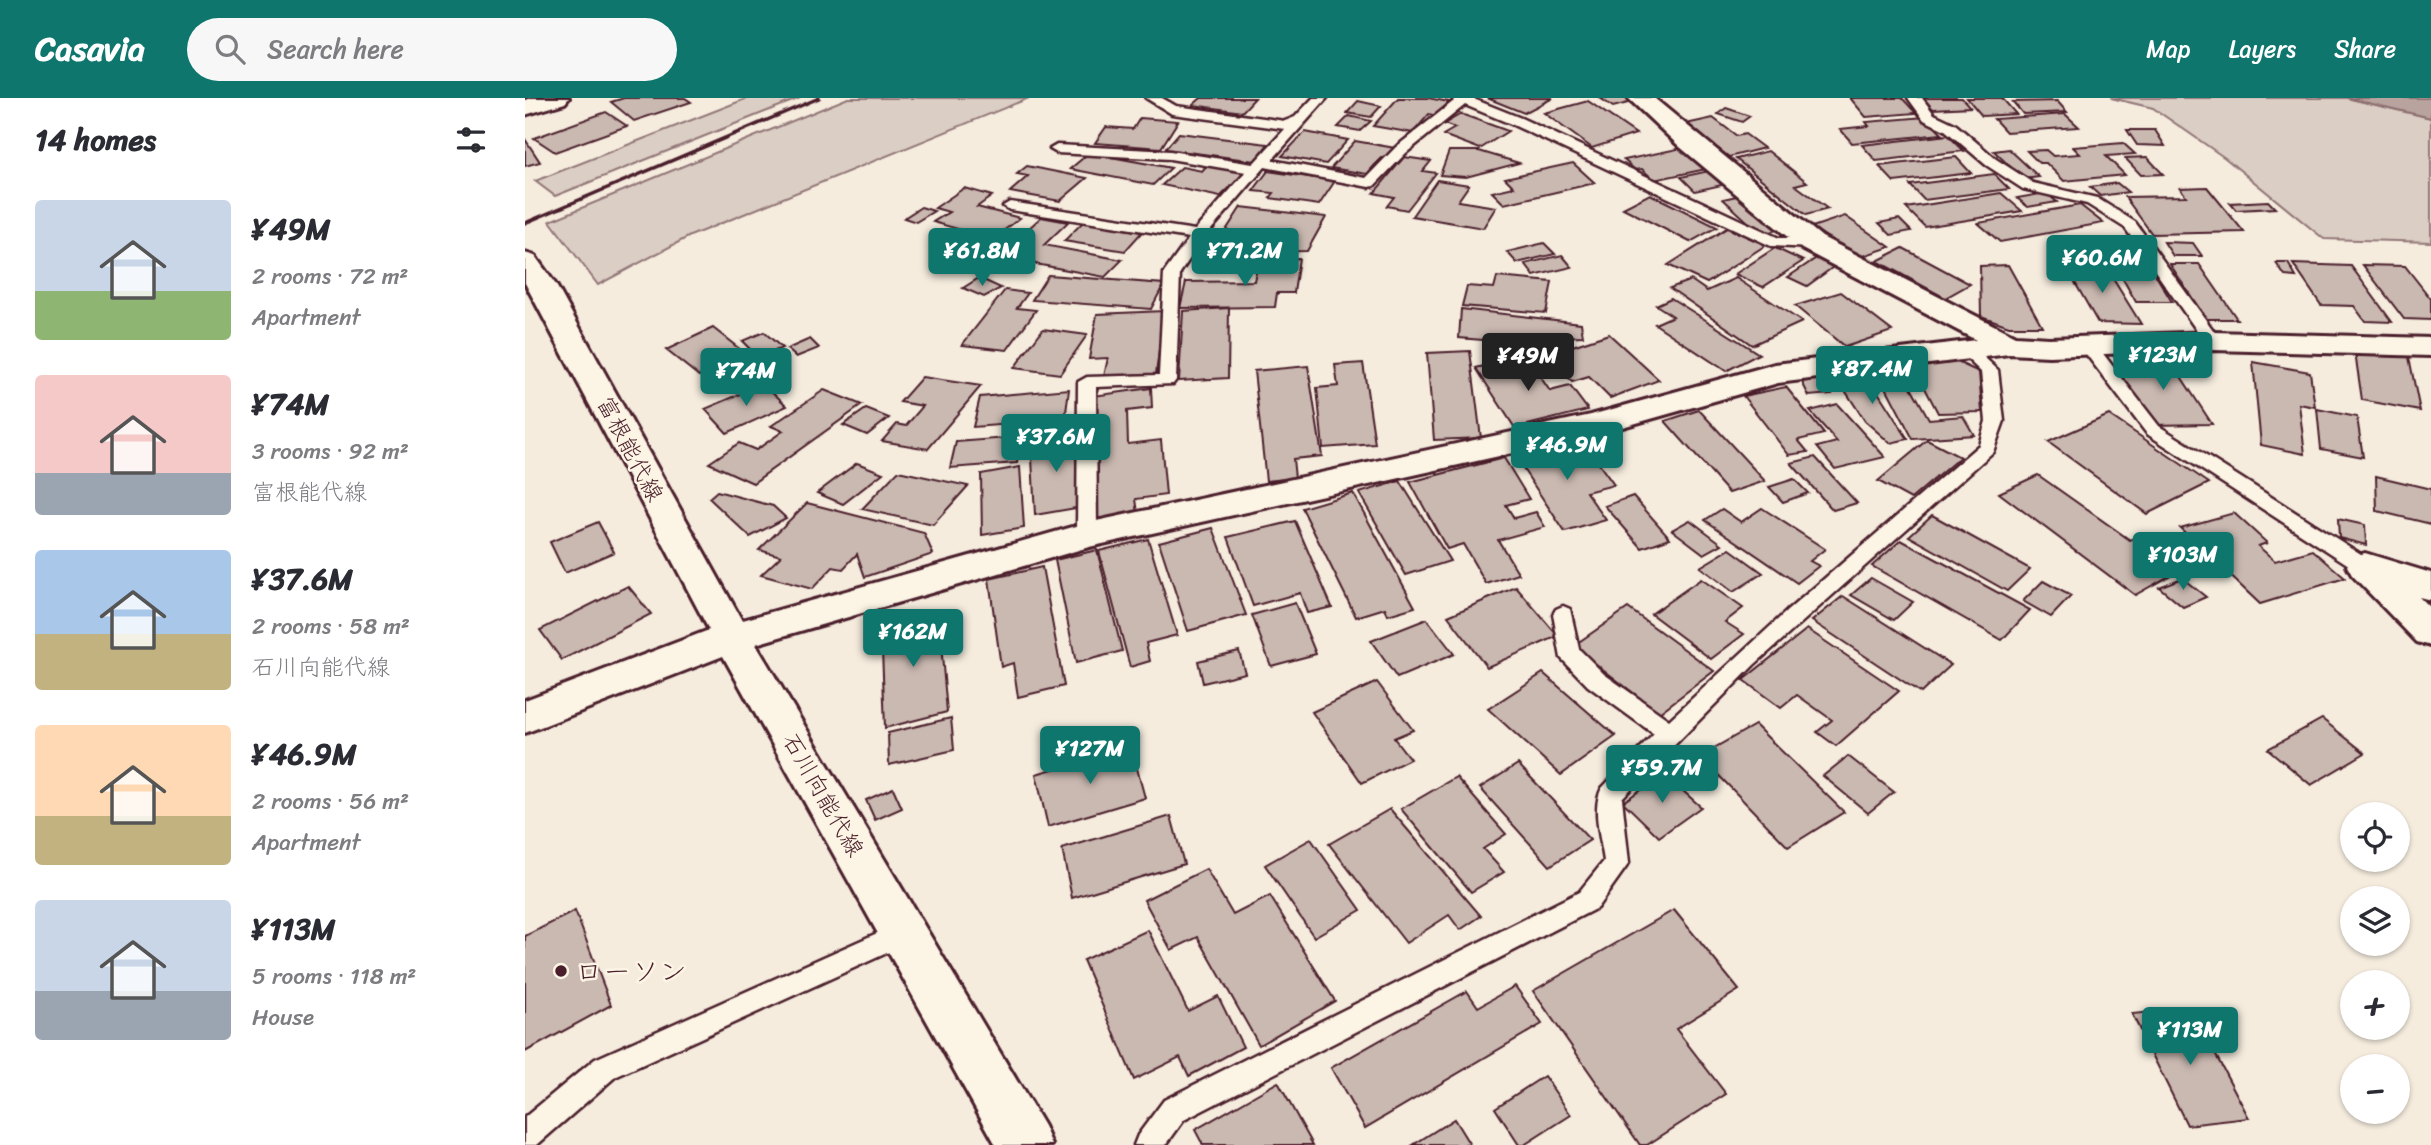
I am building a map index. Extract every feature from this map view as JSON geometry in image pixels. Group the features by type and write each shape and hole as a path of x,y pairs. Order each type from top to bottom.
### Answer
{"street":[{"path":"525,107 557,98"},
{"path":"1640,98 1812,243 2009,345"},
{"name":"富根能代線","path":"533,274 732,637"},
{"path":"525,717 732,637 1087,535 1594,425 1775,374 2009,345 2088,346 2213,341 2431,347"},
{"path":"2365,566 2431,587"},
{"path":"2365,566 2431,632"},
{"name":"石川向能代線","path":"732,637 1025,1145"}],"lane":[{"path":"1153,98 1172,110 1286,125 1300,120"},
{"path":"1087,535 1087,382 1167,380 1172,273 1199,234 1320,98"},
{"path":"1915,98 1929,117 1950,127 1991,162 2028,186 2092,201 2130,225 2213,341"},
{"path":"1057,149 1170,155 1259,165 1369,183 1401,150 1461,99 1517,121 1776,243 1812,243"},
{"path":"1010,206 1199,234"},
{"path":"2088,346 2154,430 2365,566"},
{"path":"1149,1145 1174,1110 1588,900 1617,863 1610,817 1611,795 1668,732 1785,623 1987,448 1996,421 1989,370 1966,350"},
{"path":"1563,614 1569,652 1596,680 1668,732"},
{"path":"525,1136 605,1068 902,934"}],"shaded area":[{"path":"748,98 800,98 555,196 535,181"},
{"path":"848,98 1029,98 690,236 598,285 550,221"},
{"path":"2111,98 2347,98 2431,118 2431,242 2324,239 2225,158 2153,108"},
{"path":"2347,98 2431,98 2431,118"}],"building":[{"path":"624,98 685,98 691,102 634,121 611,102"},
{"path":"1201,98 1255,98 1242,112 1193,105"},
{"path":"1398,98 1428,98 1449,102 1437,116 1429,114 1413,133 1373,126"},
{"path":"1487,98 1553,98 1524,113"},
{"path":"1600,98 1633,98 1636,101 1613,107"},
{"path":"1850,98 1902,98 1916,113 1866,117"},
{"path":"1923,98 1962,98 1970,107 1933,109"},
{"path":"1967,98 2002,98 2016,114 1982,116"},
{"path":"1358,101 1381,106 1371,117 1347,113"},
{"path":"1588,101 1636,134 1592,148 1544,113"},
{"path":"2057,101 2067,112 2023,114 2013,102"},
{"path":"1726,108 1750,116 1742,122 1718,114"},
{"path":"606,112 627,126 555,152 534,138"},
{"path":"1461,114 1508,131 1480,149 1443,135 1455,128 1444,124"},
{"path":"2065,114 2079,127 2006,132 1994,119"},
{"path":"1349,116 1371,121 1360,131 1338,127"},
{"path":"1925,117 1942,134 1852,143 1840,129 1869,126 1866,122"},
{"path":"1140,118 1178,121 1161,148 1095,143 1106,127 1133,129"},
{"path":"1713,118 1737,136 1745,134 1764,148 1729,157 1686,124"},
{"path":"2127,130 2155,130 2165,146 2137,145"},
{"path":"1305,132 1348,140 1326,164 1282,156"},
{"path":"1179,133 1268,144 1255,161 1165,149"},
{"path":"1948,135 1964,151 1876,161 1862,145"},
{"path":"525,139 540,162 525,166"},
{"path":"1355,141 1395,148 1386,158 1381,158 1367,174 1331,168"},
{"path":"2123,143 2135,154 2106,156 2125,175 2064,181 2046,163 2039,163 2027,151 2046,150 2053,156 2080,154 2073,147"},
{"path":"1687,147 1711,168 1654,180 1642,169 1635,170 1624,160"},
{"path":"2009,149 2039,177 2023,179 1994,151"},
{"path":"1449,151 1479,151 1519,163 1466,177 1440,175"},
{"path":"1768,151 1807,182 1795,185 1828,209 1806,215 1736,159"},
{"path":"1089,153 1171,168 1153,185 1070,169"},
{"path":"1404,157 1431,161 1423,171 1436,173 1407,210 1387,206 1394,197 1374,193"},
{"path":"1956,157 1971,173 1894,182 1879,166"},
{"path":"2147,157 2163,174 2141,175 2125,158"},
{"path":"1573,163 1595,183 1504,204 1492,192 1514,187 1505,178"},
{"path":"1208,164 1246,172 1220,197 1162,185 1182,167 1202,171"},
{"path":"1027,166 1087,178 1060,201 1010,192 1028,176 1017,174"},
{"path":"1268,171 1335,181 1319,205 1270,198 1274,193 1253,191"},
{"path":"1709,171 1722,185 1695,191 1681,177"},
{"path":"1994,174 2009,189 1924,200 1910,185"},
{"path":"1437,180 1469,185 1458,201 1496,207 1483,228 1412,216"},
{"path":"2117,183 2128,192 2100,196 2090,187"},
{"path":"2207,187 2244,232 2152,234 2125,197 2186,196 2180,188"},
{"path":"964,188 992,196 977,207 1020,218 993,239 933,222 949,212 935,208"},
{"path":"1750,193 1790,227 1761,234 1723,199"},
{"path":"2001,193 2022,211 1925,227 1906,208"},
{"path":"2046,193 2057,202 2028,207 2017,198"},
{"path":"1650,194 1717,227 1690,242 1623,208"},
{"path":"2268,201 2275,208 2236,210 2230,203"},
{"path":"2080,205 2103,223 2000,242 1978,223"},
{"path":"921,207 934,211 916,222 904,218"},
{"path":"1241,207 1326,217 1307,251 1240,252 1214,249"},
{"path":"1845,216 1890,247 1857,258 1812,227"},
{"path":"1041,217 1068,222 1044,245 1122,260 1105,277 998,257"},
{"path":"1899,219 1911,231 1891,235 1879,223"},
{"path":"1083,222 1142,232 1125,251 1064,241"},
{"path":"1727,228 1766,245 1707,283 1668,265"},
{"path":"2164,242 2193,243 2202,256 2173,256"},
{"path":"1544,243 1555,254 1517,263 1507,252"},
{"path":"1775,248 1803,261 1763,287 1735,274"},
{"path":"1903,248 1970,284 1945,298 1877,261"},
{"path":"2107,251 2141,251 2172,302 2136,302"},
{"path":"1562,255 1572,267 1534,276 1525,264"},
{"path":"1818,257 1836,265 1807,286 1788,277"},
{"path":"1299,258 1294,293 1277,293 1275,307 1180,308 1186,282 1254,281 1256,271 1263,271 1265,259"},
{"path":"2276,263 2288,263 2296,277 2285,276"},
{"path":"2170,264 2199,264 2237,319 2206,319"},
{"path":"2293,264 2351,266 2392,322 2365,321 2354,306 2321,305"},
{"path":"2008,265 2042,326 2009,326 1981,316 1980,266"},
{"path":"2065,265 2105,266 2141,324 2098,323"},
{"path":"2363,265 2405,266 2431,299 2431,320 2404,319"},
{"path":"1048,275 1164,284 1151,309 1032,300"},
{"path":"1497,277 1552,282 1546,313 1462,306 1467,286 1494,288"},
{"path":"979,278 1001,288 984,297 963,288"},
{"path":"1736,278 1802,322 1752,345 1670,288 1691,280 1707,291"},
{"path":"1005,290 1028,293 1017,308 1036,310 1007,350 962,345"},
{"path":"1841,292 1892,331 1845,347 1795,306"},
{"path":"1671,298 1759,354 1726,371 1655,324 1673,316 1656,305"},
{"path":"1229,308 1228,378 1179,381 1183,311"},
{"path":"1461,309 1581,323 1583,336 1483,340 1459,338"},
{"path":"1164,311 1156,374 1104,376 1108,358 1089,359 1097,314"},
{"path":"713,328 746,354 699,376 666,350"},
{"path":"1043,329 1087,335 1060,374 1014,368"},
{"path":"764,332 782,348 759,358 742,341"},
{"path":"1609,334 1659,380 1610,398 1589,377 1572,382 1545,355"},
{"path":"810,339 819,348 796,357 787,349"},
{"path":"2354,346 2409,357 2420,411 2362,400"},
{"path":"1470,351 1481,438 1434,440 1427,353"},
{"path":"2132,352 2165,352 2212,424 2151,425 2118,369 2143,369"},
{"path":"1526,356 1550,391 1570,386 1588,410 1515,428 1476,368"},
{"path":"1955,361 1979,372 1982,412 1938,413 1914,367"},
{"path":"2253,362 2310,372 2315,407 2299,404 2305,454 2261,445"},
{"path":"1363,363 1375,444 1323,448 1317,388 1338,386 1335,365"},
{"path":"1308,366 1322,456 1293,459 1295,478 1266,481 1254,371"},
{"path":"1901,369 1929,419 1963,416 1974,435 1913,439 1877,370"},
{"path":"1865,372 1908,439 1890,443 1865,421 1835,375"},
{"path":"922,377 981,386 928,449 882,441 897,424 906,426 923,406 900,402"},
{"path":"1824,378 1832,394 1809,396 1801,380"},
{"path":"764,384 787,406 727,433 705,409"},
{"path":"1786,387 1824,434 1798,440 1808,452 1789,455 1743,396"},
{"path":"1151,388 1152,408 1127,411 1128,444 1161,440 1166,495 1136,499 1138,513 1097,519 1093,396"},
{"path":"1069,389 1065,420 973,427 980,397"},
{"path":"824,390 862,405 753,483 709,463 739,443 756,450 783,431 771,426"},
{"path":"1837,404 1885,457 1835,469 1817,447 1837,442 1810,411"},
{"path":"866,409 889,418 867,435 843,425"},
{"path":"2317,409 2357,417 2363,457 2321,449"},
{"path":"1699,410 1765,481 1729,493 1665,421"},
{"path":"2109,415 2209,483 2147,514 2048,442"},
{"path":"1076,432 1082,507 1035,515 1031,439"},
{"path":"1021,437 1017,463 950,468 956,442"},
{"path":"1581,439 1614,485 1586,492 1606,520 1565,532 1515,457"},
{"path":"1927,440 1960,457 1911,499 1878,481"},
{"path":"1815,457 1857,503 1833,510 1791,463"},
{"path":"1504,458 1529,499 1506,505 1514,518 1536,512 1545,527 1498,540 1519,574 1486,584 1463,544 1447,549 1410,482"},
{"path":"857,463 883,473 843,504 817,493"},
{"path":"1020,467 1024,528 982,535 981,474"},
{"path":"898,471 968,486 933,525 862,509"},
{"path":"2038,475 2130,540 2141,534 2164,550 2155,555 2178,571 2135,595 1999,493"},
{"path":"2376,476 2431,489 2431,524 2377,511"},
{"path":"1794,479 1808,493 1783,502 1769,487"},
{"path":"1400,481 1450,561 1406,575 1359,493"},
{"path":"717,491 773,506 786,518 750,537 709,498"},
{"path":"1353,493 1415,607 1388,615 1385,608 1356,617 1302,508"},
{"path":"1633,496 1670,538 1642,548 1605,506"},
{"path":"807,503 924,533 933,554 865,577 857,554 843,569 833,567 812,589 761,575 781,556 759,550"},
{"path":"1762,508 1825,549 1810,561 1819,566 1797,583 1705,520 1722,509 1741,522"},
{"path":"2234,513 2267,543 2258,546 2275,561 2313,550 2345,578 2260,604 2180,528"},
{"path":"1932,515 2030,569 2007,591 1909,536"},
{"path":"2338,519 2365,525 2366,545 2339,538"},
{"path":"1690,520 1722,544 1704,554 1672,530"},
{"path":"1295,521 1332,607 1307,613 1300,593 1253,606 1228,537"},
{"path":"598,522 614,552 565,573 550,542"},
{"path":"1213,528 1246,615 1188,631 1159,542"},
{"path":"1148,539 1177,635 1146,643 1150,661 1130,667 1099,551"},
{"path":"1901,540 2030,610 2002,640 1872,566"},
{"path":"1730,549 1763,573 1733,592 1700,567"},
{"path":"1097,550 1122,651 1076,663 1055,560"},
{"path":"1042,567 1064,686 1018,697 1013,663 1001,667 989,579"},
{"path":"1871,578 1913,602 1894,620 1851,595"},
{"path":"2182,578 2206,597 2183,607 2159,587"},
{"path":"1701,579 1743,608 1725,622 1744,634 1711,659 1651,614"},
{"path":"2043,581 2071,596 2051,617 2023,601"},
{"path":"628,586 651,614 562,660 540,630"},
{"path":"1516,587 1558,636 1487,667 1448,616"},
{"path":"1843,596 1951,665 1921,693 1812,621"},
{"path":"1295,603 1316,654 1271,666 1252,615"},
{"path":"1628,608 1714,671 1659,713 1573,646"},
{"path":"938,610 947,712 885,728 881,623"},
{"path":"1427,619 1454,654 1397,678 1371,641"},
{"path":"1807,629 1899,691 1836,746 1817,732 1832,720 1797,695 1781,708 1743,680"},
{"path":"1239,651 1245,673 1203,683 1198,661"},
{"path":"1543,673 1616,736 1561,775 1488,709"},
{"path":"1377,682 1413,730 1394,738 1410,759 1362,783 1312,712"},
{"path":"951,718 954,750 889,765 888,733"},
{"path":"2322,719 2365,753 2311,785 2268,749"},
{"path":"1755,725 1844,812 1788,847 1700,756"},
{"path":"1131,746 1145,798 1048,827 1036,774"},
{"path":"1848,756 1894,792 1868,813 1823,776"},
{"path":"1518,764 1590,840 1550,866 1480,788"},
{"path":"1664,774 1701,807 1659,837 1623,802"},
{"path":"1456,777 1506,834 1483,849 1504,872 1471,892 1401,809"},
{"path":"893,788 902,808 875,820 866,800"},
{"path":"1390,809 1481,916 1460,930 1449,915 1406,943 1329,844"},
{"path":"1171,816 1184,864 1072,898 1062,849"},
{"path":"1311,839 1361,910 1314,937 1265,865"},
{"path":"1206,869 1233,915 1270,896 1335,1001 1259,1045 1198,937 1171,950 1144,900"},
{"path":"1674,910 1739,990 1676,1029 1726,1094 1647,1145 1640,1145 1533,991"},
{"name":"ローソン","path":"575,911 611,1005 525,1052 525,936"},
{"path":"1148,930 1188,1011 1218,996 1243,1047 1189,1076 1180,1057 1134,1080 1083,960"},
{"path":"1515,986 1542,1024 1365,1128 1331,1068 1467,991 1478,1007"},
{"path":"2191,1008 2249,1118 2187,1125 2132,1014"},
{"path":"1544,1076 1571,1115 1524,1145 1519,1145 1495,1108"},
{"path":"1278,1082 1313,1145 1203,1145 1195,1130"},
{"path":"1454,1119 1470,1145 1413,1145"}],"railway":[{"path":"525,223 819,98"}],"place":[{"name":"ローソン","path":"561,971"}]}
